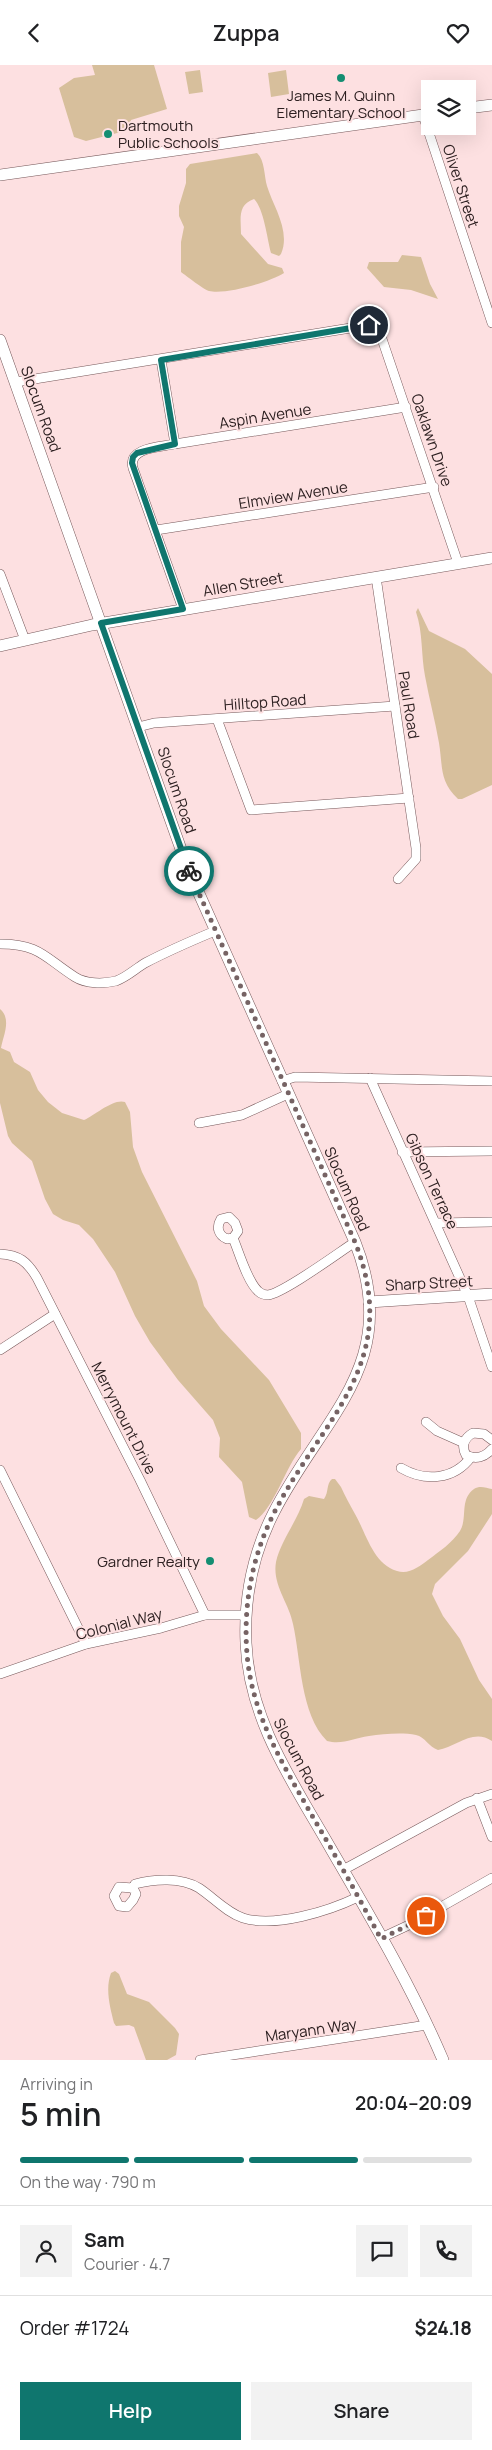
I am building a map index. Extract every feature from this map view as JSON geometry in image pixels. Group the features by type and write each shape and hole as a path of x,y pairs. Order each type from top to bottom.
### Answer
{"main road":[{"path":"476,107 492,105"},
{"path":"0,175 421,115"},
{"name":"Slocum Road","path":"0,340 188,869 214,931 355,1242 364,1272 369,1302 367,1338 357,1377 344,1403 282,1497 267,1526 254,1566 246,1615 249,1669 263,1725 276,1753 381,1939 427,2025 443,2060"},
{"name":"Allen Street","path":"0,646 101,623 492,558"},
{"name":"Sharp Street","path":"369,1302 492,1294"}],"street":[{"name":"Oliver Street","path":"433,135 492,323"},
{"name":"Oaklawn Drive","path":"161,360 369,325 376,327 380,331 458,563"},
{"path":"16,382 161,360 175,444"},
{"name":"Aspin Avenue","path":"156,530 132,460 134,455 144,450 406,407"},
{"name":"Elmview Avenue","path":"156,530 434,487"},
{"path":"156,530 183,609"},
{"path":"0,574 25,641"},
{"name":"Paul Road","path":"376,577 416,837 416,859 398,879"},
{"name":"Hilltop Road","path":"138,727 154,723 395,706"},
{"path":"218,719 251,810 409,798"},
{"path":"0,945 32,949 51,958 80,980 103,983 124,977 148,962 214,931"},
{"path":"282,1081 295,1077 492,1081"},
{"name":"Gibson Terrace","path":"370,1078 468,1296 492,1367"},
{"path":"200,1123 242,1115 288,1094"},
{"path":"402,1152 492,1151"},
{"path":"436,1223 492,1221"},
{"path":"233,1238 253,1284 262,1294 270,1295 355,1242"},
{"name":"Merrymount Drive","path":"0,1254 15,1255 26,1262 56,1314 140,1480 205,1615"},
{"path":"0,1350 56,1314"},
{"path":"426,1422 437,1431 464,1443"},
{"path":"492,1440 484,1434 476,1433 467,1437 464,1443 464,1452 471,1457 484,1456 492,1449"},
{"path":"401,1468 420,1476 444,1476 459,1471 471,1457"},
{"path":"0,1470 86,1644"},
{"name":"Colonial Way","path":"0,1674 86,1644 161,1628 205,1615 246,1615"},
{"path":"344,1871 477,1798 492,1794"},
{"path":"477,1798 492,1837"},
{"path":"381,1939 492,1878"},
{"path":"133,1888 135,1884 147,1881 183,1882 197,1887 237,1915 262,1921 304,1915 358,1897"},
{"name":"Maryann Way","path":"200,2060 427,2025"}],"shaded area":[{"path":"92,65 154,65 167,109 131,120 129,130 86,141 74,137 59,88 74,78 95,75"},
{"path":"200,70 203,92 189,94 185,72"},
{"path":"286,70 289,94 271,97 268,73"},
{"path":"257,153 262,160 267,186 283,228 284,245 281,254 279,256 271,253 263,217 254,199 242,209 241,234 268,264 282,268 284,273 248,287 217,292 209,291 181,272 181,242 184,227 179,216 179,206 186,183 186,169 190,164"},
{"path":"402,255 421,257 430,284 438,299 411,290 384,287 367,268 369,262 398,262"},
{"path":"418,608 429,631 465,649 492,674 492,785 462,799 458,799 452,792 443,773 424,668 420,627 416,612"},
{"path":"0,1009 6,1018 1,1048 10,1052 14,1062 30,1072 38,1090 48,1102 62,1113 84,1120 116,1102 125,1102 130,1112 133,1147 142,1172 197,1281 204,1306 221,1329 269,1380 301,1433 301,1449 295,1456 269,1506 256,1520 249,1517 242,1482 219,1457 220,1438 213,1420 178,1380 150,1342 135,1316 115,1272 93,1239 79,1225 63,1220 53,1214 45,1199 32,1161 12,1143 8,1136 0,1103"},
{"path":"332,1479 335,1479 341,1487 376,1555 389,1567 401,1572 410,1571 421,1565 446,1547 457,1535 462,1526 465,1504 469,1493 481,1487 492,1489 492,1514 468,1551 435,1584 432,1594 443,1616 460,1639 479,1680 492,1699 492,1741 478,1736 471,1737 438,1750 416,1735 386,1734 333,1742 327,1741 318,1730 306,1701 293,1624 276,1578 275,1570 278,1554 304,1499 309,1496 324,1499"},
{"path":"115,1971 119,1974 127,1994 149,2002 175,2028 179,2034 176,2055 167,2060 146,2060 134,2027 129,2025 116,2026 108,1992 111,1973"}],"way so far":[{"path":"189,871 214,931 355,1242 364,1272 369,1302 365,1348 353,1386 344,1403 282,1497 267,1526 254,1566 246,1615 246,1631 248,1664 254,1697 263,1725 276,1753 381,1939 426,1916"}],"place":[{"name":"James M. Quinn Elementary School","path":"341,78"},
{"name":"Dartmouth Public Schools","path":"108,134"},
{"name":"Gardner Realty","path":"210,1561"}],"route":[{"path":"189,871 101,623 183,609 131,461 134,455 144,450 175,444 161,360 369,325"}]}
